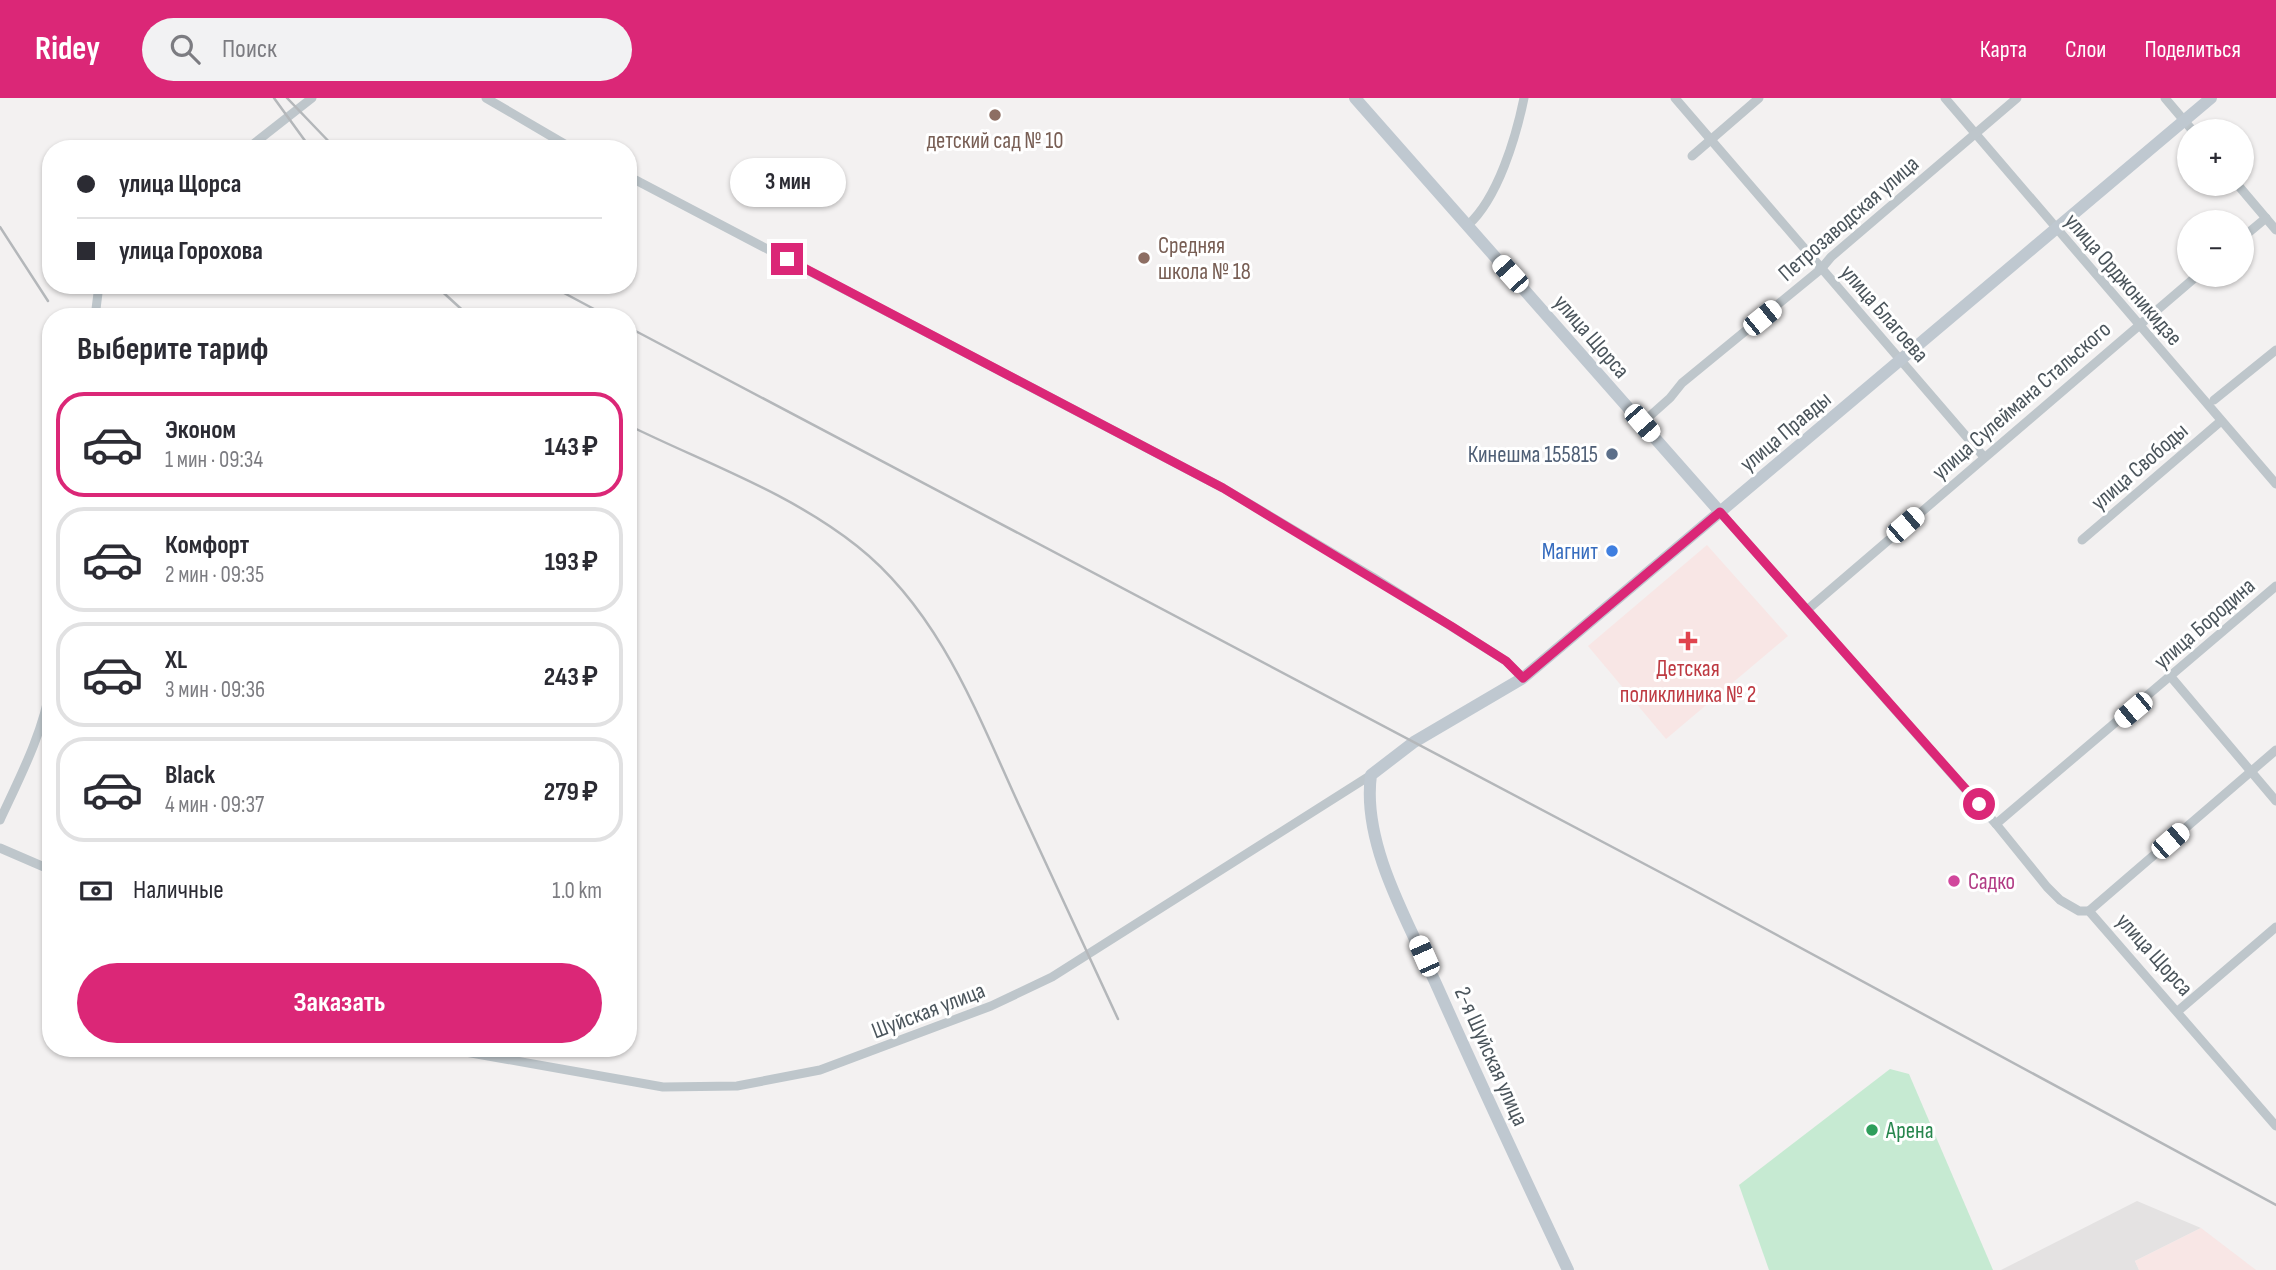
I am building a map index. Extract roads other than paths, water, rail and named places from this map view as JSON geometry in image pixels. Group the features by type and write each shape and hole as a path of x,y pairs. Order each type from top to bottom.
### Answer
{"street":[{"path":"258,140 312,98"},
{"path":"486,98 558,140"},
{"name":"улица Щорса","path":"1355,98 1996,824 2060,900 2079,911 2089,911 2276,1126"},
{"path":"1468,225 1480,212 1510,152 1524,98"},
{"name":"улица Благоева","path":"1675,98 1983,457"},
{"path":"1692,156 1759,98"},
{"name":"улица Орджоникидзе","path":"1945,98 2276,484"},
{"name":"Петрозаводская улица","path":"1642,423 1670,398 1682,383 1821,269 1831,257 2017,98"},
{"path":"2165,98 2183,119"},
{"name":"улица Правды","path":"2194,119 2211,98"},
{"name":"улица Правды","path":"1371,775 1415,742 1523,678 2057,230 2177,135"},
{"path":"637,181 1223,488 1506,661 1523,678"},
{"path":"2247,196 2276,230"},
{"path":"2254,228 2266,218"},
{"name":"улица Сулеймана Стальского","path":"1807,610 2183,287"},
{"path":"2214,400 2276,350"},
{"name":"улица Свободы","path":"2081,540 2221,421"},
{"name":"улица Бородина","path":"1996,824 2276,586"},
{"path":"2171,677 2276,800"},
{"path":"0,820 42,721"},
{"path":"2089,911 2276,750"},
{"name":"Шуйская улица","path":"494,1057 663,1087 691,1089 737,1086 832,1066 943,1026 1052,977 1371,775"},
{"name":"2-я Шуйская улица","path":"1371,775 1368,797 1370,820 1395,890 1568,1270"},
{"path":"0,848 42,866"},
{"path":"2178,1011 2276,927"}],"railway":[{"path":"274,98 304,140"},
{"path":"287,98 327,140"},
{"path":"0,227 42,292"},
{"path":"43,294 48,301"},
{"path":"445,294 460,308"},
{"path":"566,294 592,308"},
{"path":"637,332 1690,888 2276,1205"},
{"path":"637,429 775,494 831,527 886,572 911,601 933,632 970,698 1118,1019"}],"place":[{"name":"детский сад № 10","path":"995,115"},
{"name":"Средняя школа № 18","path":"1144,258"},
{"name":"Кинешма 155815","path":"1612,454"},
{"name":"Магнит","path":"1612,551"},
{"name":"Детская поликлиника № 2","path":"1688,641"},
{"name":"Садко","path":"1954,881"},
{"name":"Арена","path":"1872,1130"}]}
